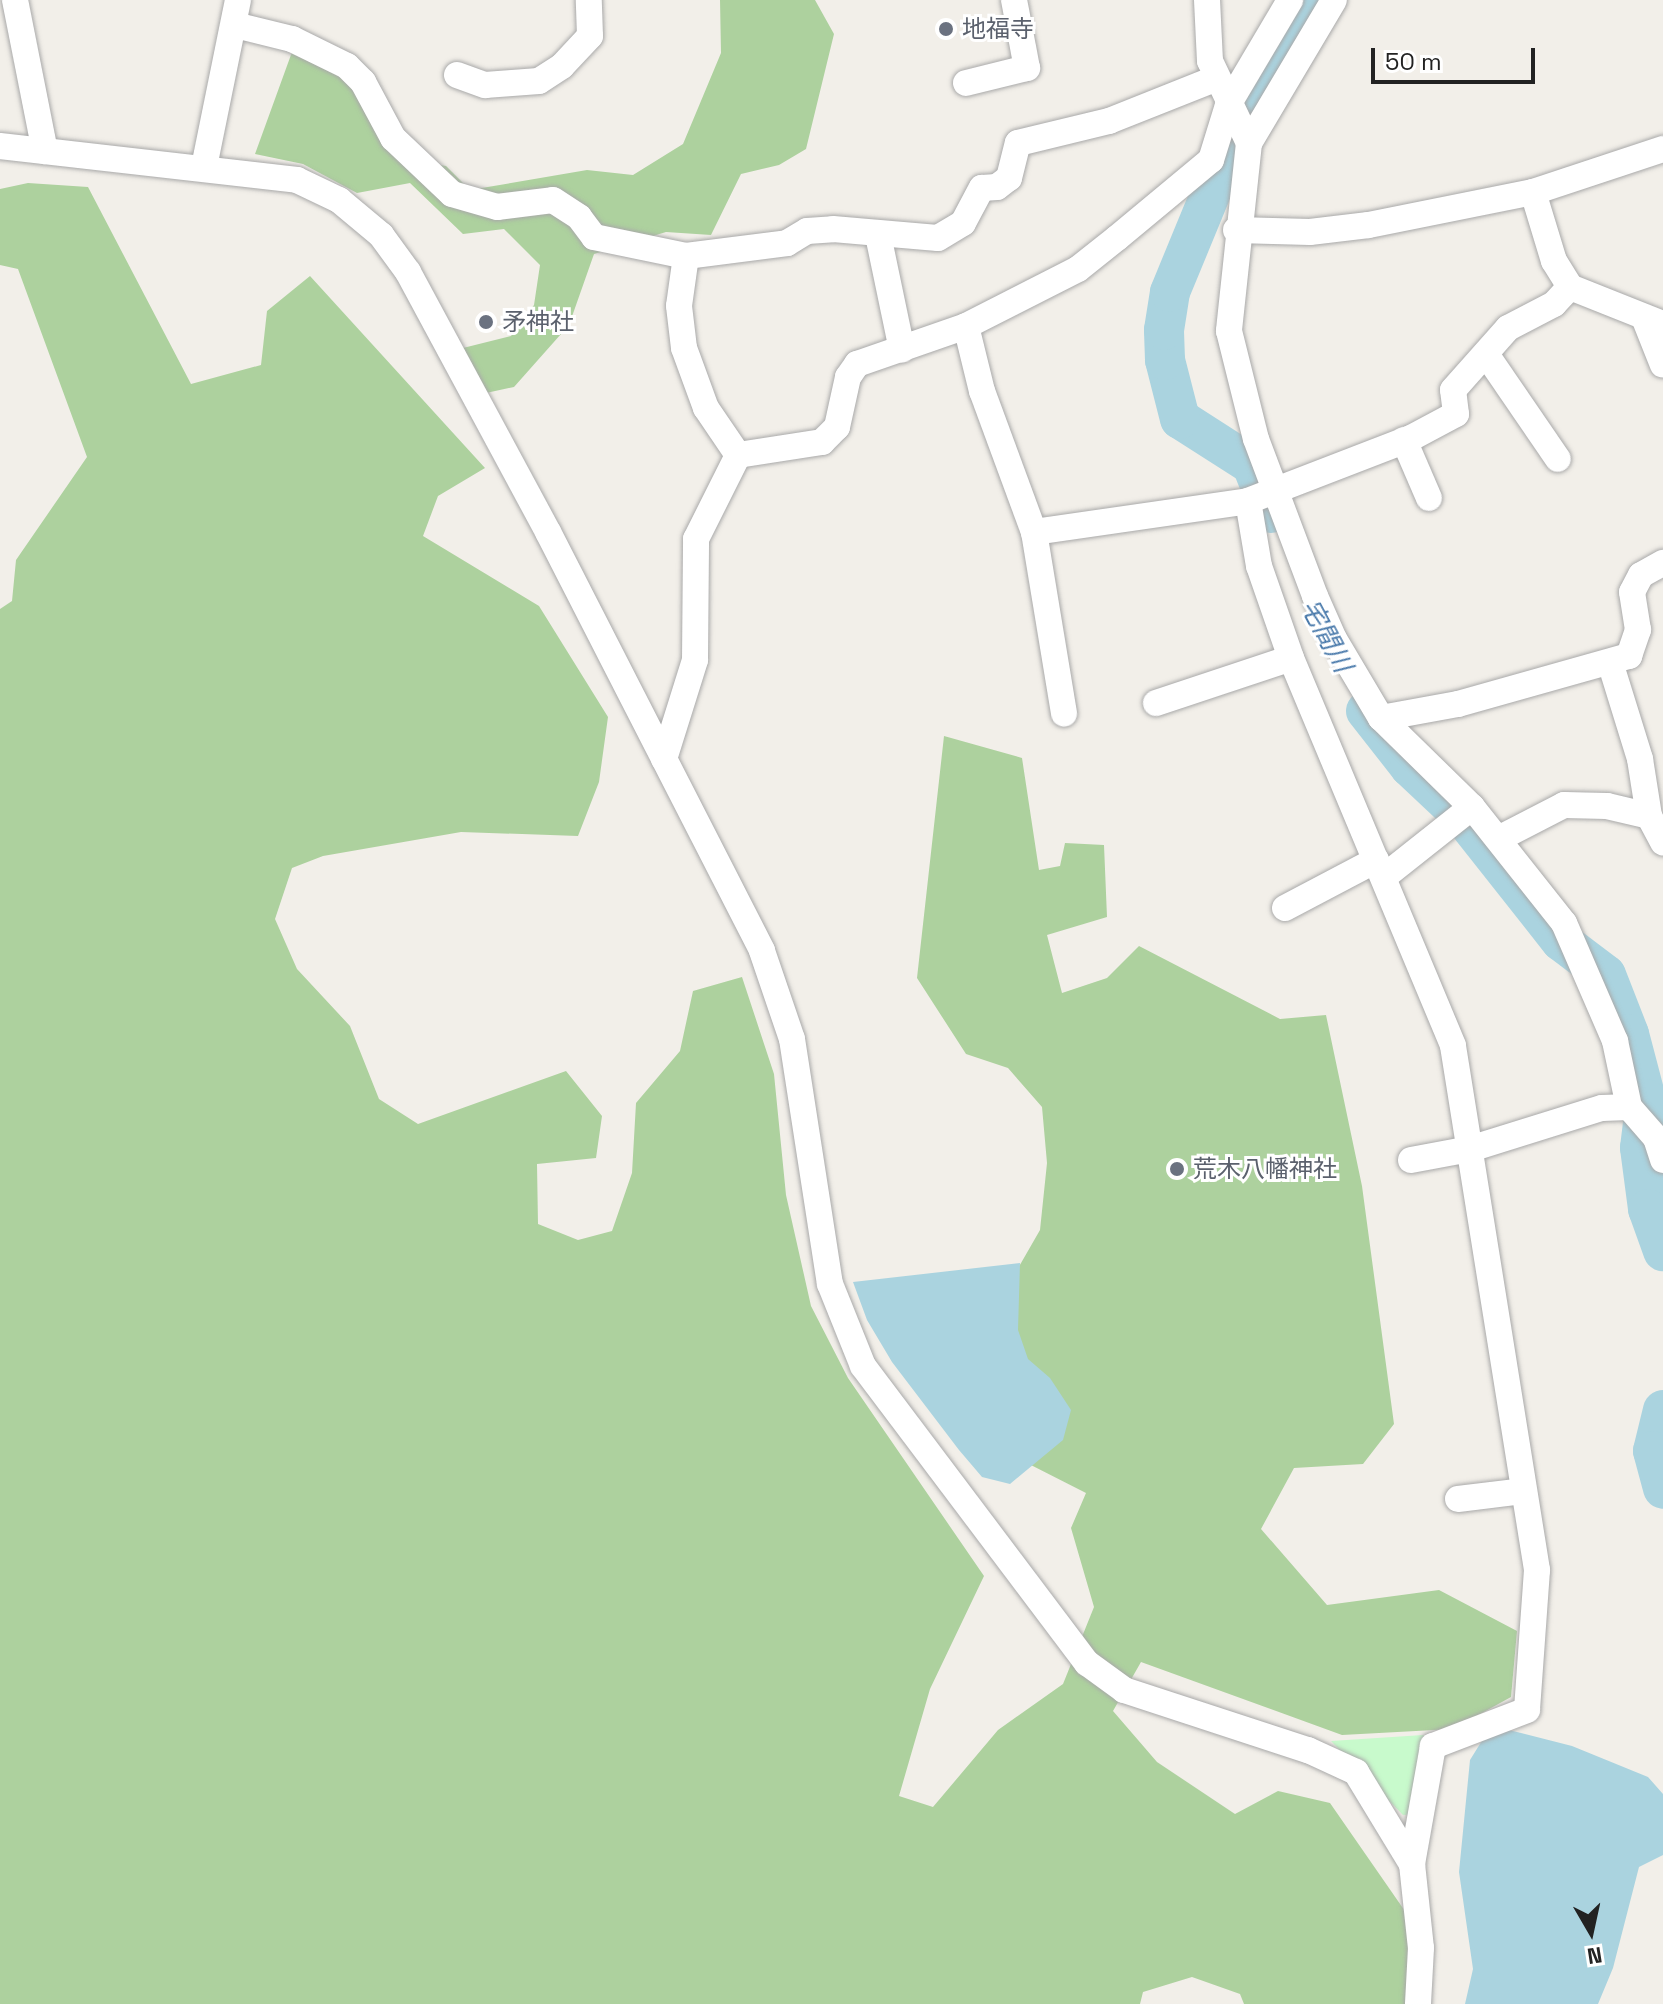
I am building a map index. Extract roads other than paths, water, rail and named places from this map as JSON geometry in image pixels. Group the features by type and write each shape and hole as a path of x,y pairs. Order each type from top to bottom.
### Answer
{"street":[{"path":"15,0 45,151"},
{"path":"457,75 485,85 539,81 562,66 590,36 589,0"},
{"path":"966,83 1027,68 1014,0"},
{"path":"1207,0 1210,61 1228,105 1249,143"},
{"path":"738,455 822,442 837,427 848,377 857,364 966,326 1078,269 1211,160 1228,105 1290,0"},
{"path":"1334,0 1249,143 1236,230 1229,331 1252,427 1263,495 1259,566 1291,658 1453,1046 1537,1570 1527,1710 1433,1746 1412,1864 1421,1948 1418,2004"},
{"path":"204,167 236,12 347,66 363,82 393,138 452,194 497,207 553,200 579,217 594,237 686,256 787,243 807,231 938,238 952,233 982,188 997,187 1009,178 1018,143 1109,121 1217,78"},
{"path":"0,146 297,180 339,200 381,235 422,299 762,951 792,1039 830,1284 863,1366 1087,1663 1124,1690 1308,1750 1356,1772 1412,1864"},
{"path":"1236,230 1310,232 1369,225 1533,192 1663,149"},
{"path":"1533,192 1554,261 1570,287 1654,322 1663,365"},
{"path":"878,235 902,350"},
{"path":"686,256 679,306 684,348 706,408 738,455"},
{"path":"1034,532 1263,495 1404,440 1456,414 1453,390 1508,328 1554,304 1570,287"},
{"path":"966,326 982,391 1034,532 1060,664 1064,714"},
{"path":"1486,354 1558,459"},
{"path":"1404,440 1429,498"},
{"path":"664,759 695,660 696,539 738,455"},
{"path":"1263,495 1334,639 1381,718 1500,838 1564,923 1615,1041 1629,1107 1656,1138 1663,1160"},
{"path":"1381,718 1458,704 1629,656 1638,630 1632,592 1641,575 1663,563"},
{"path":"1156,703 1291,658"},
{"path":"1610,662 1640,759 1649,816 1663,842"},
{"path":"1500,838 1564,805 1607,806 1649,816"},
{"path":"1285,908 1380,868 1447,830 1471,808"},
{"path":"1411,1160 1470,1149 1602,1108 1629,1107"},
{"path":"1458,1499 1523,1491"}],"water":[{"path":"1020,1263 1018,1330 1028,1359 1050,1378 1071,1410 1063,1440 1010,1484 982,1477 959,1450 892,1362 867,1320 853,1282"},
{"path":"1505,1729 1572,1746 1648,1777 1663,1794 1663,1855 1639,1867 1613,1968 1598,2004 1465,2004 1473,1969 1459,1872 1470,1760 1483,1739"}],"waterway":[{"name":"宅間川","path":"1271,513 1252,465 1180,419 1165,360 1164,330 1170,292 1227,154 1315,0"},
{"name":"宅間川","path":"1366,711 1410,767 1463,817 1561,941 1606,975 1629,1034 1646,1099 1640,1148 1648,1209 1663,1251"},
{"name":"宅間川","path":"1663,1410 1653,1451 1663,1489"}],"place":[{"name":"地福寺","path":"946,29"},
{"name":"矛神社","path":"486,322"},
{"name":"荒木八幡神社","path":"1177,1169"}]}
